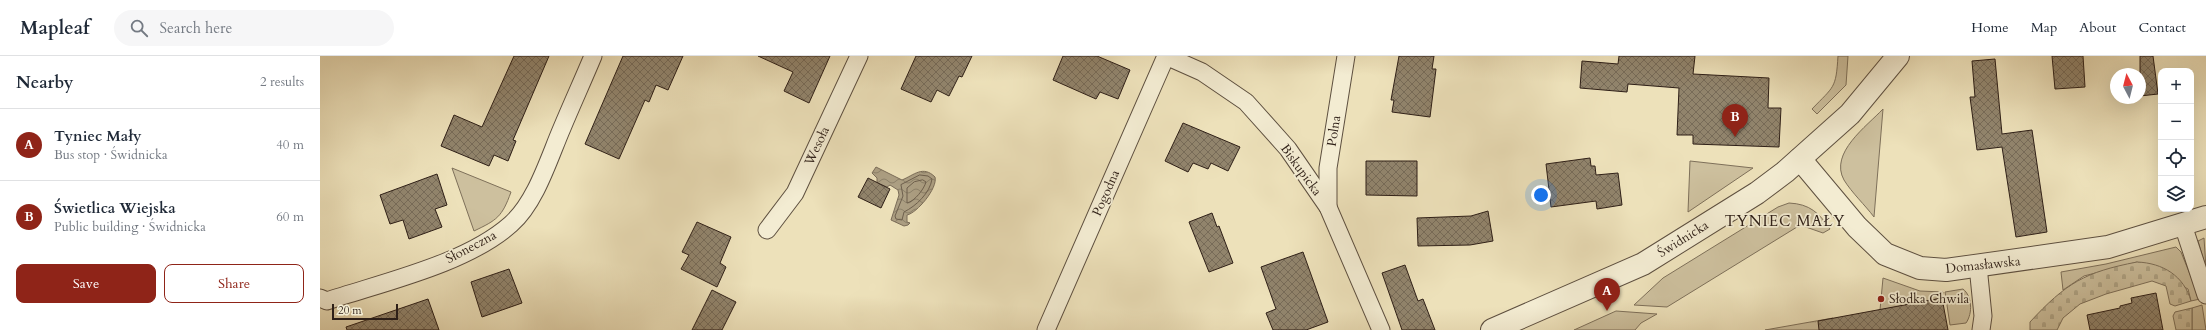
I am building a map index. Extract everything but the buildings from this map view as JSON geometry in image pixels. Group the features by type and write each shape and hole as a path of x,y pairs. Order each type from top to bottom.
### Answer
{"street":[{"name":"Słoneczna","path":"320,298 327,301 441,263 488,242 512,224 526,205 544,171 593,56"},
{"name":"Wesoła","path":"767,230 795,193 859,56"},
{"name":"Biskupicka","path":"1166,56 1202,72 1246,102 1288,149 1328,207 1382,330"},
{"name":"Pogodna","path":"1046,330 1166,56"},
{"name":"Polna","path":"1328,207 1328,168 1346,56"},
{"name":"Świdnicka","path":"1492,330 1643,264 1757,193 1800,159 1850,114 1898,56"},
{"name":"Domasławska","path":"1800,159 1857,227 1885,254 1920,268 1946,270 2108,247 2206,218"},
{"path":"2183,225 2206,295"},
{"path":"1978,266 1983,316 1981,330"}],"green space":[{"path":"1838,56 1848,56 1846,85 1817,114 1812,109 1825,96 1835,81"},
{"path":"1883,109 1874,217 1851,190 1844,180 1841,170 1842,160 1852,141"},
{"path":"1690,161 1753,168 1688,212"},
{"path":"452,168 511,192 505,207 498,217 474,231"},
{"path":"1789,203 1803,205 1813,210 1822,218 1830,229 1823,233 1803,226 1797,227 1667,307 1634,305 1663,278 1778,207"},
{"path":"2204,238 2206,268 2198,241"},
{"path":"2176,247 2181,252 2200,299 2191,301 2188,289 2137,262 2084,276 2063,290 2061,272 2106,264"},
{"path":"2137,262 2155,265 2171,272 2183,284 2191,301 2175,306 2170,304 2166,286 2152,281 2106,294 2080,304 2063,318 2057,330 2030,330 2030,322 2055,298 2078,281 2103,270"},
{"path":"1883,278 1920,291 1943,292 1942,298 1880,310"},
{"path":"1963,289 1970,300 1970,314 1966,323 1950,325 1945,292"},
{"path":"2202,305 2206,330 2192,330 2192,308"},
{"path":"2192,308 2192,330 2176,330 2173,316 2175,312"},
{"path":"1616,311 1657,314 1641,323 1635,330 1574,330"},
{"path":"1833,318 1835,330 1765,330"}],"water":[{"path":"876,167 902,180 922,171 931,173 935,177 933,187 926,199 916,210 907,215 907,222 910,223 908,225 904,226 891,220 899,195 898,190 890,185 887,187 877,183 877,178 872,173"}],"place":[{"name":"Świetlica Wiejska","path":"1735,137"},
{"name":"Słodka Chwila","path":"1881,299"},
{"name":"Tyniec Mały","path":"1607,311"}],"district":[{"name":"TYNIEC MAŁY","path":"1785,221"}]}
